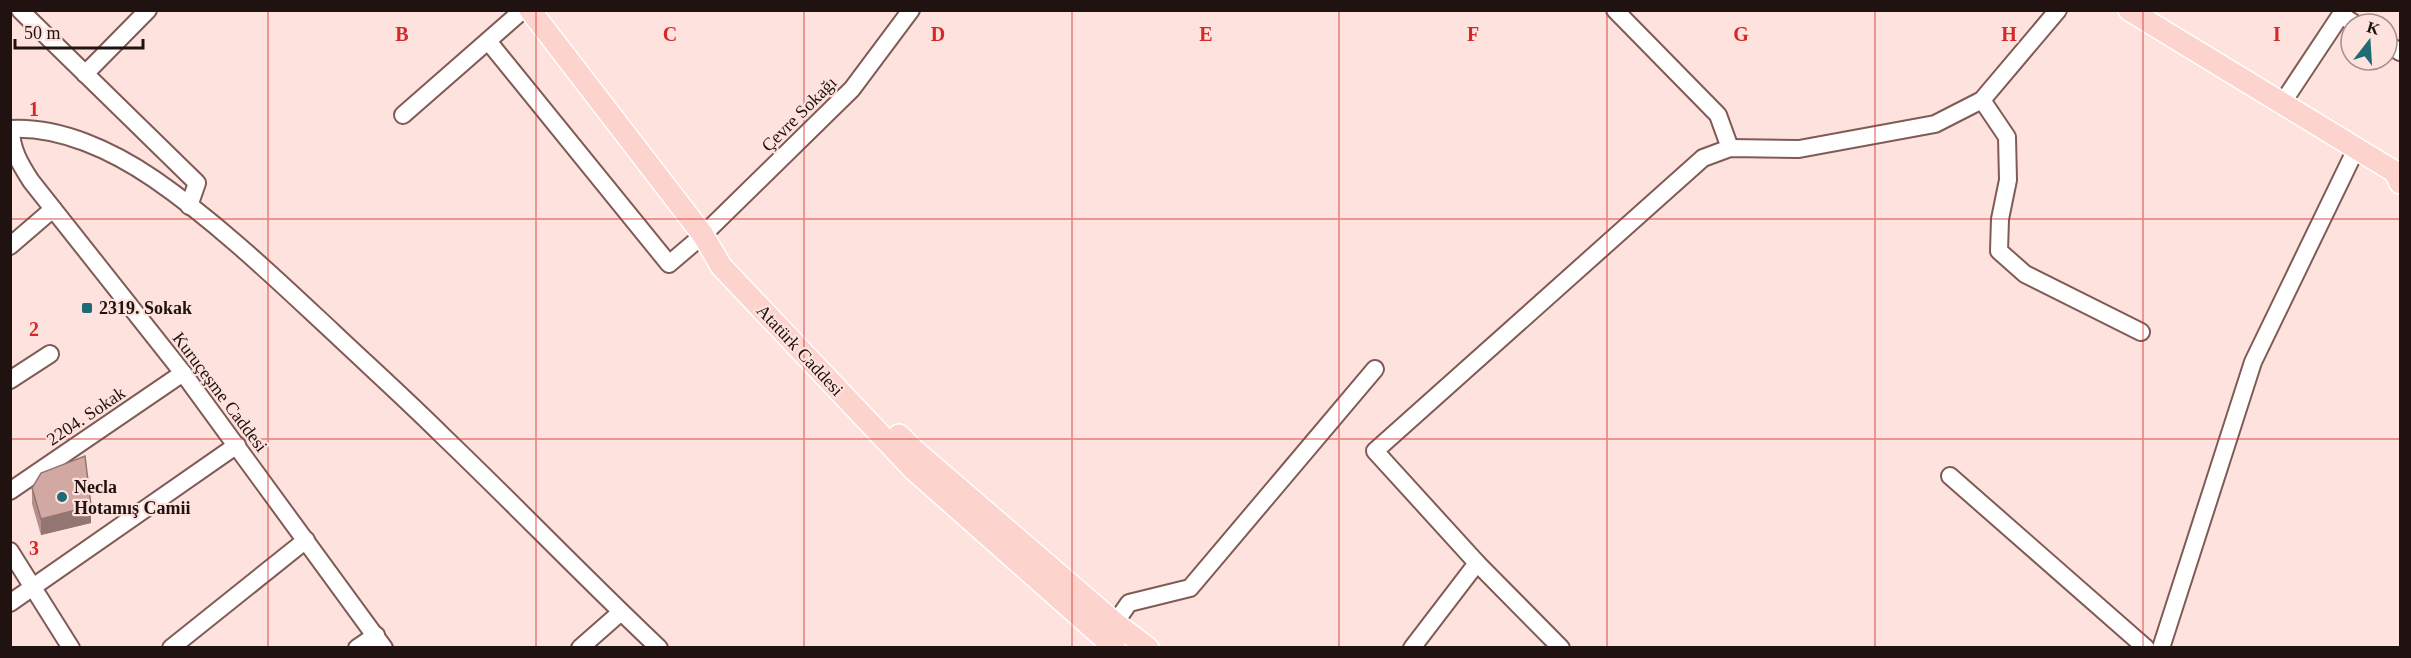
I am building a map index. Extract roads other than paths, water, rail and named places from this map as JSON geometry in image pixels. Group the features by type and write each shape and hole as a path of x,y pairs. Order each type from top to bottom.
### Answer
{"main road":[{"name":"Atatürk Caddesi","path":"530,10 704,236 721,266 914,471 1115,648"},
{"path":"2129,10 2399,176"},
{"path":"704,236 731,260 913,449 1115,623 1148,648"}],"street":[{"path":"20,10 197,183 189,206"},
{"path":"85,74 148,10"},
{"path":"403,115 523,10"},
{"name":"Çevre Sokağı","path":"488,41 669,264 704,236 852,89 911,10"},
{"path":"1615,10 1718,115 1730,148"},
{"path":"1562,648 1478,563 1375,451 1703,158 1730,148 1799,149 1935,124 1982,100 2058,10"},
{"path":"2281,105 2339,28"},
{"path":"1982,100 2007,137 2008,180 2000,219 1999,251 2025,274 2141,332"},
{"path":"11,129 47,132 81,141 115,156 153,178 189,206 272,276 444,437 659,648"},
{"name":"Kuruçeşme Caddesi","path":"11,129 11,141 16,156 31,181 183,373 380,641"},
{"path":"2161,648 2253,362 2356,149"},
{"path":"10,246 53,209"},
{"path":"10,380 50,354"},
{"path":"1115,623 1129,603 1190,588 1375,369"},
{"name":"2204. Sokak","path":"10,491 183,373"},
{"path":"10,603 237,446"},
{"path":"1950,476 2146,648"},
{"path":"171,648 306,540"},
{"path":"10,551 71,648"},
{"path":"1412,648 1478,563"},
{"path":"580,648 621,612"},
{"path":"357,648 380,641"}],"place":[{"name":"2319. Sokak","path":"87,308"},
{"name":"Necla Hotamış Camii","path":"62,497"}]}
